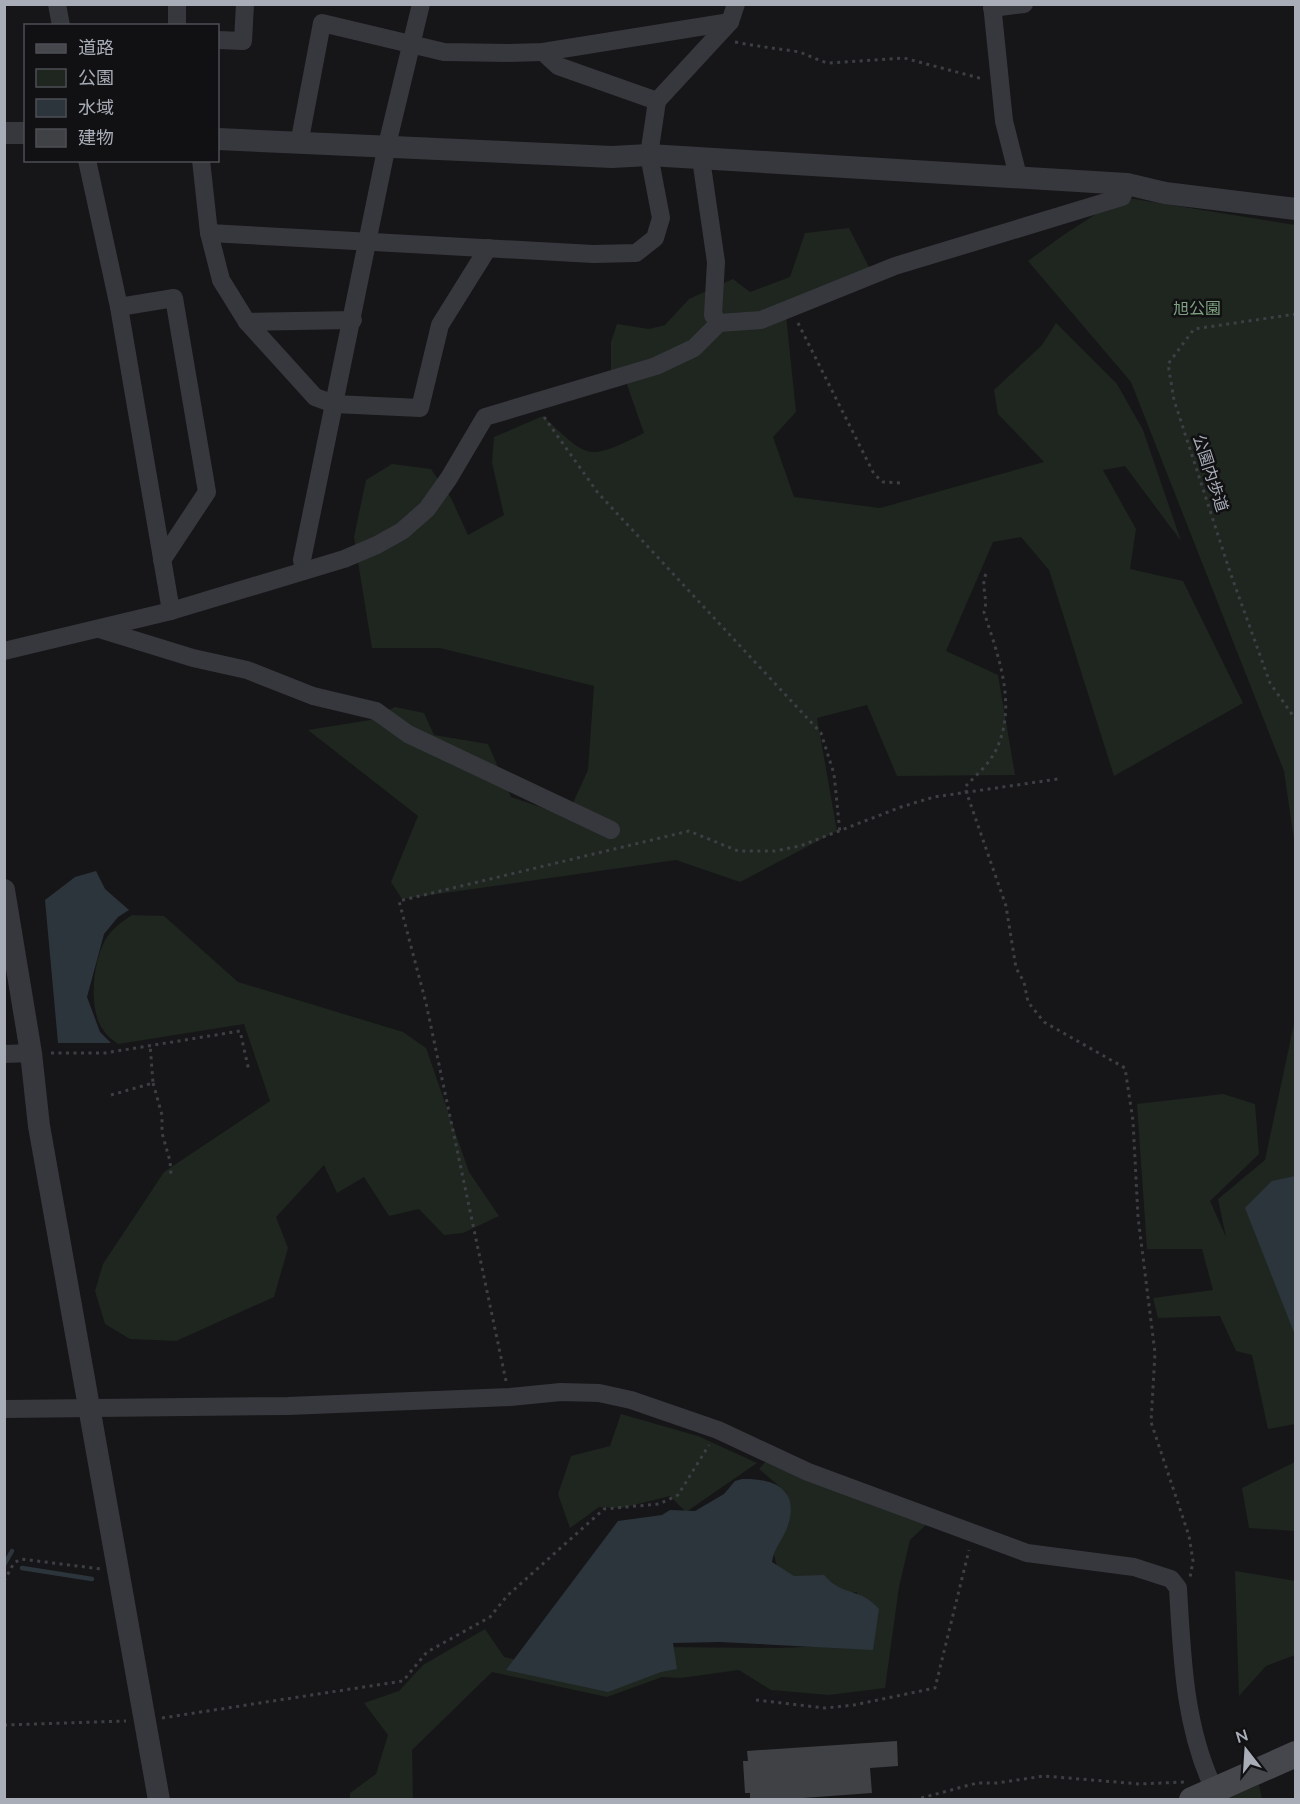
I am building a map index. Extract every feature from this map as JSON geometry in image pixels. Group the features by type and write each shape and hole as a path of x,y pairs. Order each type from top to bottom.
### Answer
{"main road":[{"path":"1206,1791 1296,1754"}],"street":[{"path":"57,4 61,24"},
{"path":"177,4 177,24"},
{"path":"219,40 243,41 245,4"},
{"path":"304,570 302,560 353,320 387,145 421,4"},
{"path":"210,233 593,254 636,253 655,238 661,218 649,155 657,100 730,22 736,4"},
{"path":"1018,176 1004,121 992,6 1023,4"},
{"path":"299,144 322,23 444,51 543,52 730,22"},
{"path":"543,52 558,66 657,100"},
{"path":"4,133 24,133"},
{"path":"219,139 612,157 649,155 1018,176 1127,184 1165,193 1296,209"},
{"path":"701,159 716,262 713,315 719,323"},
{"path":"87,162 119,307 171,610"},
{"path":"201,162 210,233 221,280 247,322 315,397 334,404 420,408 440,325 488,248"},
{"path":"4,651 40,640 99,629 171,610 344,559 402,531 427,509 485,417 656,366 694,348 719,323 761,320 895,266 1122,197 1127,184"},
{"path":"119,307 174,298 207,492 162,560"},
{"path":"247,322 353,320"},
{"path":"99,629 193,658 247,670 313,696 376,711 408,734 611,830"},
{"path":"5,894 31,1052 39,1126 159,1800"},
{"path":"4,1054 31,1052"},
{"path":"4,1409 288,1406 510,1397 561,1392 599,1393 631,1400 718,1430 780,1461 1027,1553 1157,1572 1171,1579 1178,1588 1187,1703 1204,1768 1206,1791"}],"path":[{"path":"716,38 782,51 795,51 829,63 904,58 999,82"},
{"path":"791,308 868,464 883,482 902,483"},
{"name":"公園内歩道","path":"1296,314 1194,329 1168,364 1174,400 1234,583 1270,683 1296,720"},
{"path":"537,403 598,493 821,734 834,774 840,833"},
{"path":"986,574 984,578 987,603 984,612 1001,667 1006,710 999,744 990,759 965,787 1006,906 1016,968 1035,1014 1044,1022 1125,1068 1133,1121 1138,1217 1155,1353 1151,1422 1189,1536 1193,1561 1190,1578 1178,1588"},
{"path":"510,1397 426,1003 399,901 689,831 738,851 775,851 800,846 840,833 901,807 966,791 1058,779"},
{"path":"31,1052 105,1053 240,1031 249,1071"},
{"path":"150,1044 153,1083 162,1115 162,1133 170,1161 171,1175"},
{"path":"111,1095 153,1083"},
{"path":"4,1725 144,1720 403,1681 427,1652 490,1617 515,1588 604,1509 658,1504 678,1495 718,1430"},
{"path":"756,1700 825,1708 854,1705 935,1688 974,1534"},
{"path":"4,1581 15,1563 27,1558 107,1570 117,1568"},
{"path":"914,1800 977,1782 997,1783 1044,1776 1140,1784 1178,1781 1206,1791"}],"green space":[{"name":"旭公園","path":"1122,197 1295,225 1295,847 1284,771 1131,382 1028,261"},
{"path":"849,228 870,269 785,306 796,412 773,437 794,497 880,508 1044,462 998,414 994,390 1042,345 1056,323 1117,384 1143,430 1181,541 1125,466 1103,470 1136,529 1130,569 1183,581 1243,703 1114,776 1049,570 1021,537 993,542 946,651 998,675 1015,775 897,776 867,705 817,718 837,831 740,882 676,860 402,899 391,882 418,816 308,730 370,720 395,707 424,713 434,735 488,744 511,797 567,816 588,770 594,686 440,648 372,648 354,537 366,480 392,464 431,469 451,498 468,535 504,515 492,463 494,437 543,416 570,441 589,451 599,452 610,449 644,433 626,382 611,374 611,342 617,324 649,329 665,325 689,299 733,279 750,292 790,277 805,233"},
{"path":"132,915 164,916 238,982 403,1032 426,1048 469,1172 499,1216 463,1233 444,1235 419,1209 389,1216 364,1177 337,1193 324,1165 276,1217 288,1248 274,1297 176,1341 130,1339 105,1324 95,1291 103,1264 164,1172 270,1101 244,1024 118,1044 105,1033 95,1010 95,970 107,937 119,924"},
{"path":"1295,1019 1295,1424 1268,1429 1252,1355 1236,1351 1220,1316 1158,1318 1153,1298 1213,1290 1202,1249 1147,1249 1137,1104 1223,1094 1255,1104 1259,1154 1210,1201 1226,1237 1218,1199 1265,1160"},
{"path":"621,1414 698,1436 757,1463 686,1512 670,1496 622,1508 599,1507 570,1528 558,1494 571,1456 610,1446"},
{"path":"767,1460 927,1524 910,1540 899,1587 885,1688 829,1695 771,1690 739,1670 680,1678 662,1677 607,1697 492,1672 412,1750 413,1799 350,1800 350,1793 376,1774 388,1735 364,1703 399,1691 423,1665 485,1629 504,1657 599,1678 666,1647 778,1648 851,1645 857,1592 812,1599 780,1579 770,1539 787,1493 759,1469"},
{"path":"1295,1462 1295,1531 1249,1528 1242,1488"},
{"path":"1235,1571 1296,1581 1295,1655 1266,1666 1239,1696"},
{"path":"1259,1785 1262,1799 1225,1799"}],"water":[{"path":"96,871 105,889 129,910 118,917 104,934 87,997 100,1032 111,1043 58,1043 45,900 75,877"},
{"path":"1296,1176 1295,1335 1245,1208 1272,1181"},
{"path":"754,1479 774,1484 788,1496 791,1504 787,1528 774,1553 772,1562 794,1576 824,1575 838,1586 872,1602 879,1609 873,1650 720,1642 673,1643 677,1669 661,1672 608,1692 506,1670 618,1521 662,1515 670,1510 695,1511 724,1494 735,1481"}],"building":[{"path":"897,1741 898,1766 870,1768 872,1793 750,1800 750,1793 745,1793 743,1761 748,1761 747,1751"}],"waterway":[{"path":"4,1565 12,1551"},
{"path":"22,1568 92,1579"}]}
